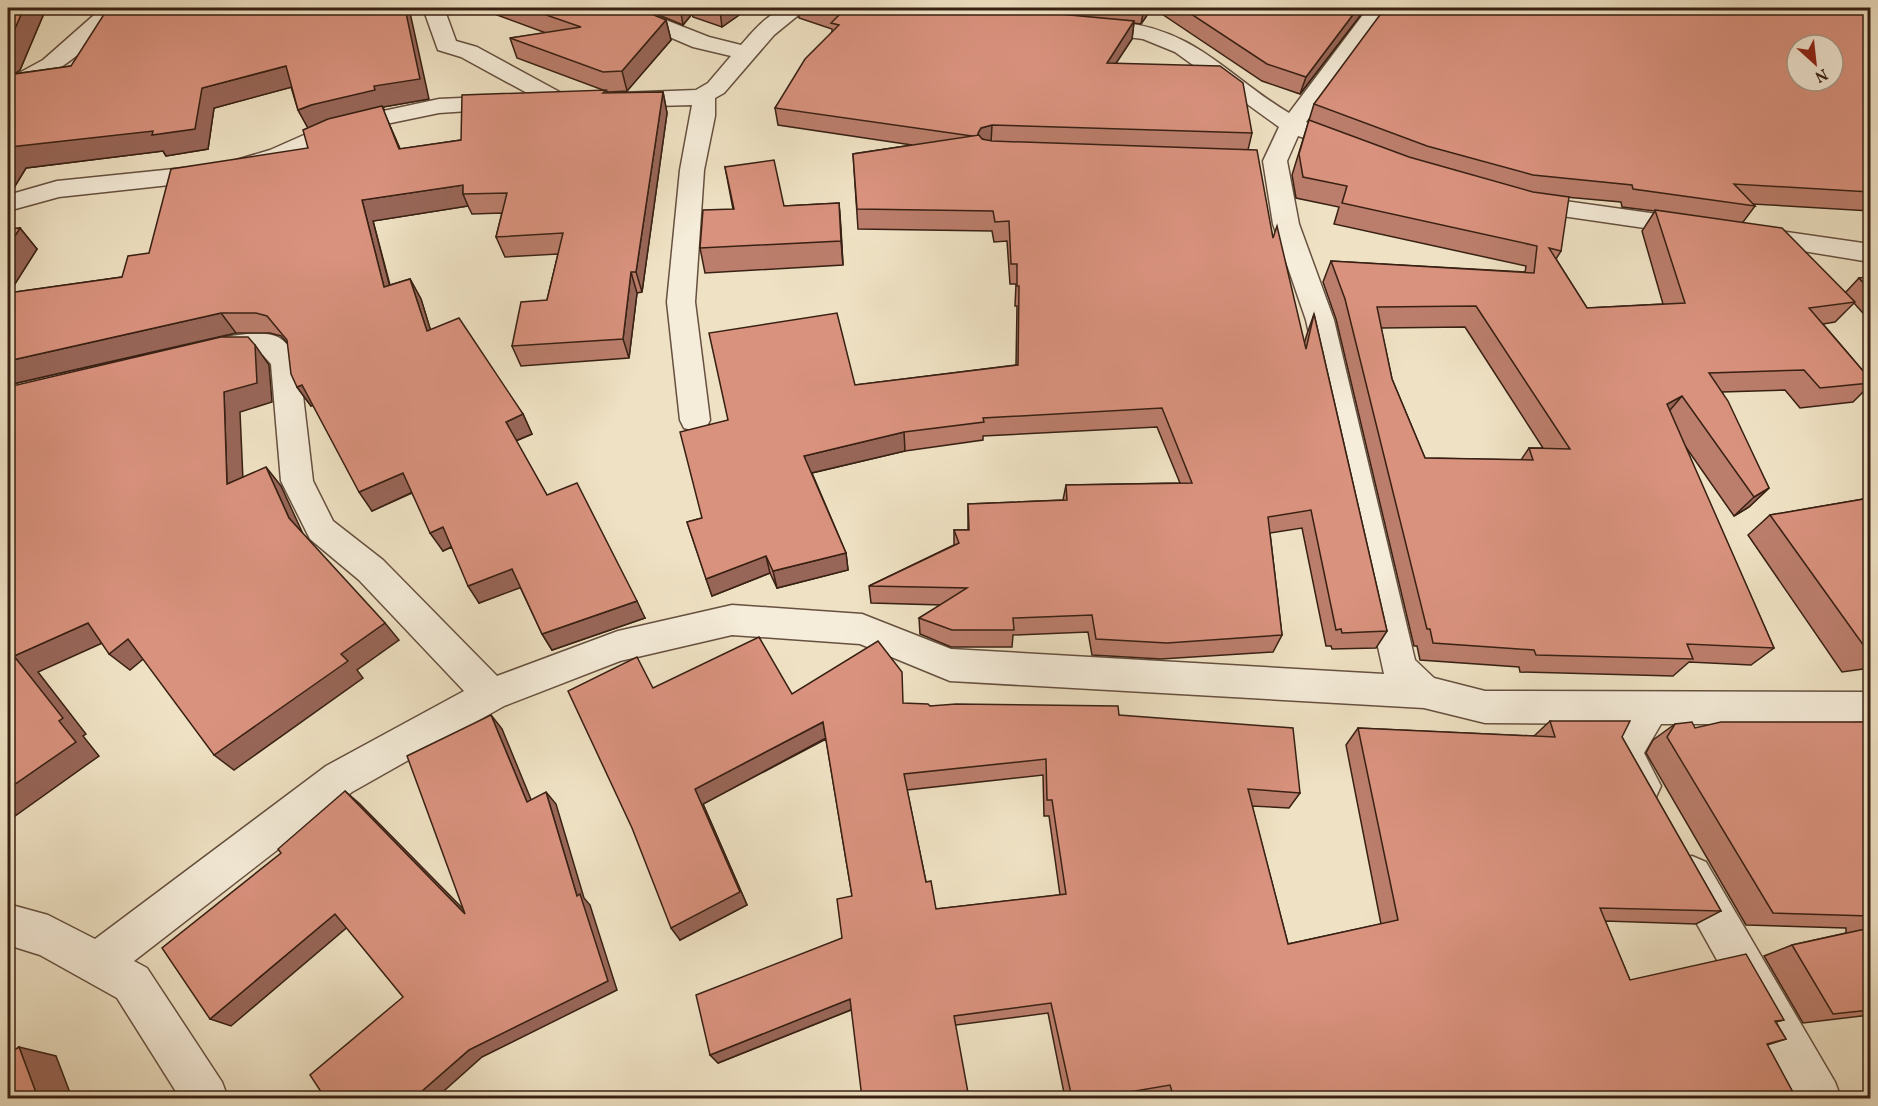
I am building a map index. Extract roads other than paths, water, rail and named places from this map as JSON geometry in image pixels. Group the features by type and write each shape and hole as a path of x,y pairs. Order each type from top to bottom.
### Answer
{"street":[{"path":"8,86 18,84 44,68 81,39 114,8"},
{"path":"434,8 446,45 469,52 560,102"},
{"path":"618,8 701,42 745,53"},
{"path":"8,203 57,189 225,171 279,155 330,132 439,106 688,99 704,95 716,88 766,30 796,8"},
{"path":"1378,8 1264,161 1320,320 1399,668 1424,692"},
{"path":"1070,24 1126,29 1161,37 1197,55 1291,126 1335,142"},
{"path":"695,420 681,302 692,170 703,116 704,95"},
{"path":"1500,196 1522,203 1870,253"},
{"path":"184,356 236,345 270,345 285,361 297,481 321,530 371,570 490,695"},
{"path":"98,963 339,779 490,695 618,646 732,620 862,629 950,665 1424,692 1485,707 1870,708"},
{"path":"1652,708 1623,753 1819,1098"},
{"path":"8,925 48,936 132,983 206,1098"}]}
